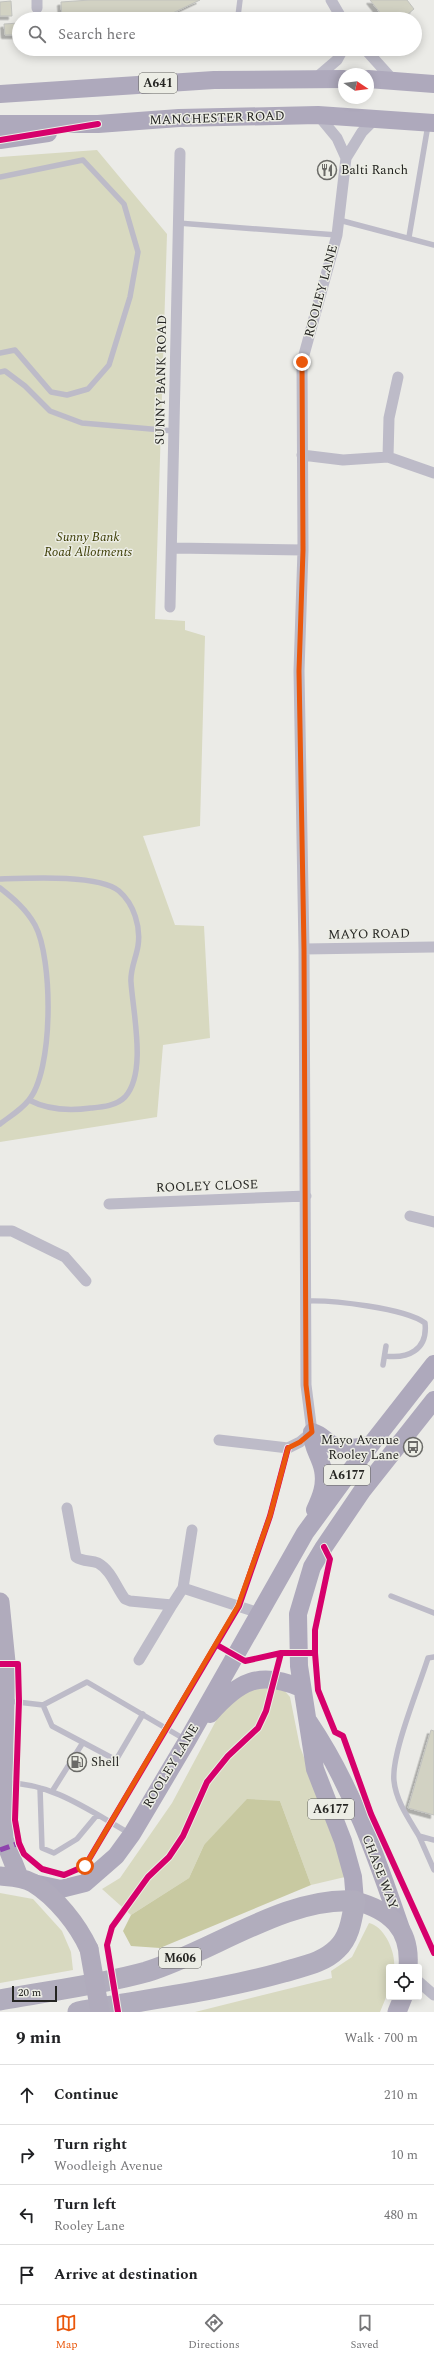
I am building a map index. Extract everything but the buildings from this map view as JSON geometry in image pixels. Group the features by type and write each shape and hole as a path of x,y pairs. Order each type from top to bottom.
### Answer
{"highway":[{"path":"0,1602 6,1662 3,1783 4,1839 26,1880 58,1905 80,1930 89,1949 100,2012"},
{"name":"A6177","path":"0,1876 26,1880"},
{"name":"M606","path":"0,2000 147,1972 262,1922 304,1908 333,1901 355,1901"},
{"path":"78,2012 247,1981 316,1962 332,1954 343,1942 350,1927 355,1901"},
{"name":"CHASE WAY","path":"355,1901 381,1910 401,1929 408,1950 408,1964"},
{"path":"397,2012 402,2000"}],"main road":[{"name":"A641","path":"0,94 214,80 338,78"},
{"path":"374,79 434,84"},
{"name":"MANCHESTER ROAD","path":"0,124 98,124 201,117 318,115 431,123"},
{"path":"0,140 98,124"},
{"name":"A6177","path":"305,1532 369,1445 434,1364"},
{"name":"A6177","path":"305,1717 298,1653 298,1614 303,1591 312,1567 362,1491 434,1400"},
{"path":"305,1532 323,1492 323,1471 312,1444 312,1432 322,1436 328,1442 347,1449 369,1445"},
{"name":"ROOLEY LANE","path":"26,1880 60,1889 85,1883 116,1856 132,1834 187,1741 305,1532"},
{"path":"187,1741 224,1698 239,1686 260,1679 274,1679 301,1688"},
{"name":"CHASE WAY","path":"305,1717 315,1769 350,1862 355,1901"},
{"name":"CHASE WAY","path":"305,1717 331,1754 381,1872 401,1929"}],"street":[{"path":"331,0 338,12"},
{"path":"316,78 337,60 339,56"},
{"path":"371,56 393,80"},
{"path":"318,115 337,138 346,158"},
{"name":"ROOLEY LANE","path":"312,1432 306,1385 307,1301 304,949 299,671 303,550 302,362 336,235 346,158 362,132 376,118"},
{"name":"SUNNY BANK ROAD","path":"170,607 173,548 180,153"},
{"path":"388,457 388,418 398,378"},
{"path":"302,455 343,460 388,457 434,473"},
{"path":"173,548 303,550"},
{"name":"MAYO ROAD","path":"304,949 434,948"},
{"name":"ROOLEY CLOSE","path":"109,1204 306,1196"},
{"path":"410,1216 434,1222"},
{"path":"0,1230 12,1231 65,1257 86,1281"},
{"path":"219,1440 288,1448 300,1442 312,1432"},
{"path":"67,1508 76,1557 80,1560 96,1562 104,1567 125,1599 130,1602 172,1605"},
{"path":"140,1660 183,1588 192,1530"},
{"path":"183,1588 259,1613"},
{"path":"422,1985 434,1995"}],"lane":[{"path":"238,12 240,0"},
{"path":"409,237 431,123"},
{"path":"0,177 83,160 124,204 138,252 130,297 109,365 88,389 67,395 51,392 15,350 0,353"},
{"path":"339,220 409,237 434,245"},
{"path":"178,223 336,235"},
{"path":"0,372 5,371 25,386 50,410 82,423 174,431"},
{"path":"0,879 53,877 90,880 118,890 135,911 138,944 131,977 137,1045 135,1081 124,1098 108,1106 85,1109 44,1108 29,1100"},
{"path":"0,888 21,904 36,926 45,957 48,1003 45,1054 39,1077 29,1100 0,1124"},
{"path":"307,1301 327,1300 418,1318 425,1323 426,1331 420,1346 410,1356 399,1358 385,1356"},
{"path":"383,1365 386,1346"},
{"path":"391,1596 434,1613"},
{"path":"434,1657 428,1658 394,1768 394,1781 397,1796 419,1836 434,1870"},
{"path":"4,1701 43,1705 87,1682 187,1741"},
{"path":"43,1705 52,1726 82,1744 116,1760 143,1714"},
{"path":"53,1790 82,1744"},
{"path":"3,1783 18,1783 53,1790 132,1834"},
{"path":"40,1788 42,1848 54,1853 76,1839 98,1815"},
{"path":"419,1836 434,1840"}],"green space":[{"name":"Sunny Bank Road Allotments","path":"97,150 167,234 155,619 185,621 185,630 205,636 200,826 143,836 175,925 204,926 210,1038 163,1045 157,1117 0,1142 0,157"},
{"path":"265,1688 283,1689 290,1697 300,1747 344,1860 345,1877 311,1885 280,1801 204,1845 189,1878 131,1915 102,1889 120,1878 172,1803 218,1717 237,1697 253,1690"},
{"path":"247,1799 280,1801 311,1885 160,1948 131,1946 123,1931 131,1915 189,1878 204,1845"},
{"path":"0,1893 33,1899 62,1931 71,1952 73,1970 0,1983"},
{"path":"369,1923 380,1929 388,1940 393,1954 394,1964 386,1964 386,1997 380,2012 195,2012 332,1978 331,1971 352,1957"}],"marked path":[{"path":"0,1850 19,1843"}],"cycle path":[{"path":"0,140 98,124"},
{"path":"0,1664 18,1664 19,1701 15,1820 19,1843 24,1854 42,1869 64,1875 85,1866 239,1606 270,1516 288,1448"},
{"path":"324,1547 330,1559 315,1630 318,1690 335,1732 343,1736 371,1814 434,1953"},
{"path":"217,1645 245,1661 281,1653 315,1653"},
{"path":"118,2012 107,1945 112,1927 148,1877 169,1857 183,1836 207,1782 228,1756 258,1728 266,1711 281,1653"}],"place":[{"name":"Balti Ranch","path":"327,170"},
{"name":"Mayo Avenue Rooley Lane","path":"413,1447"},
{"name":"Shell","path":"77,1762"}],"route":[{"path":"85,1866 217,1645 238,1606 270,1516 288,1448 300,1442 312,1432 306,1385 304,949 300,781 299,671 303,550 302,362"}]}
